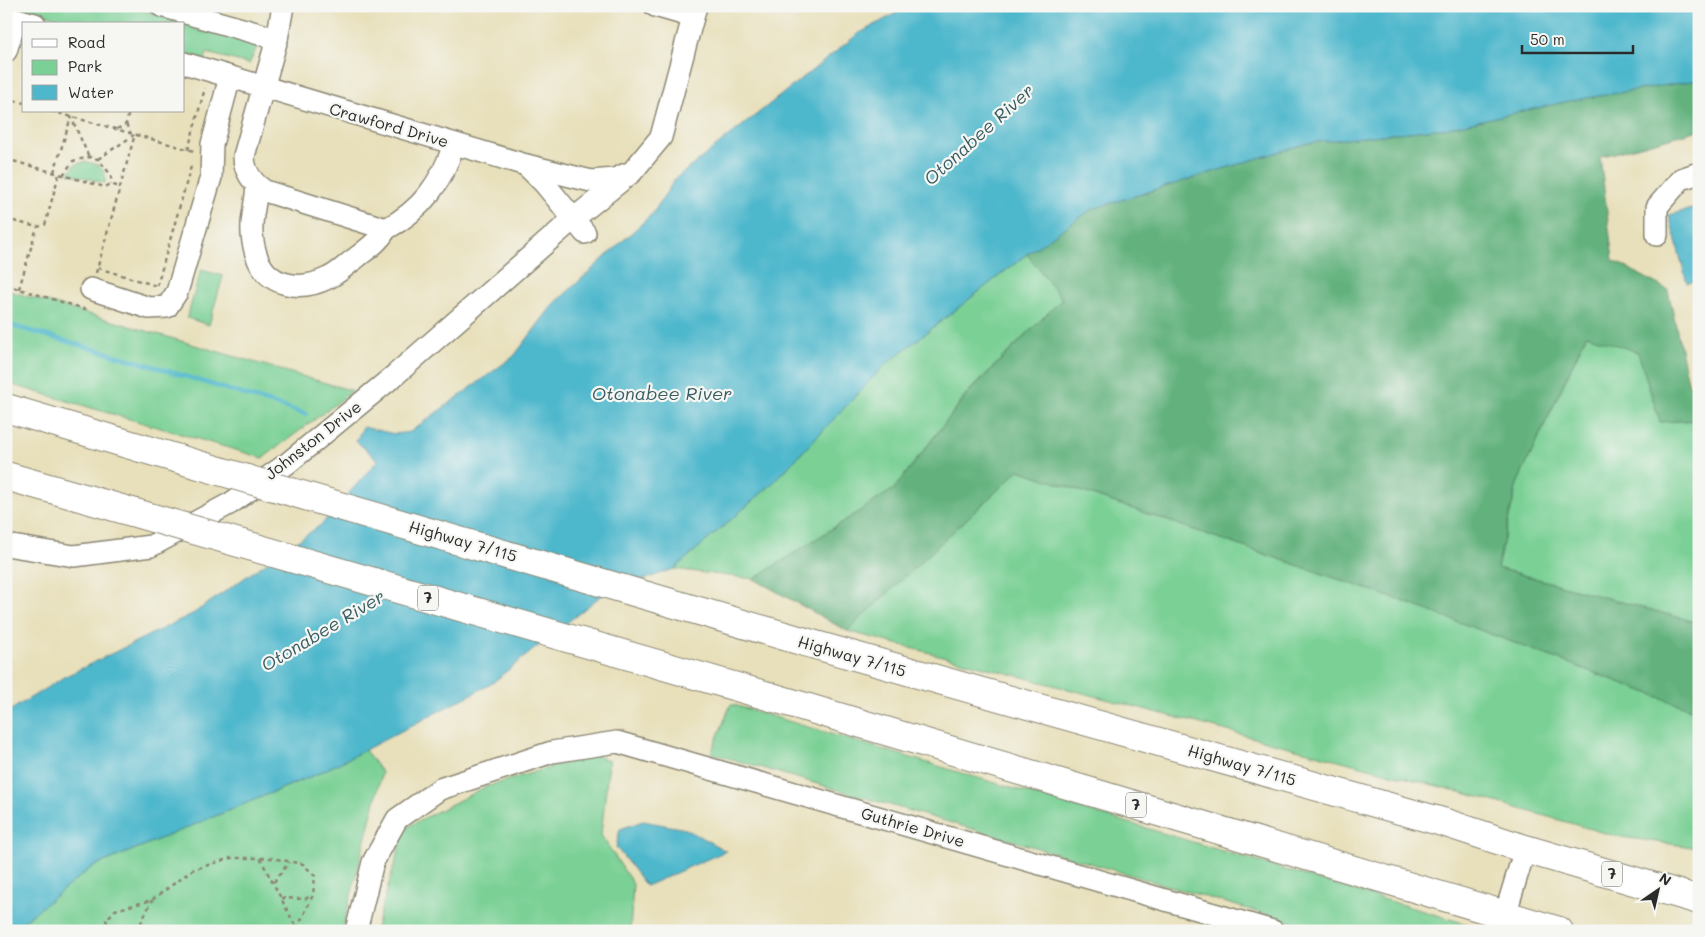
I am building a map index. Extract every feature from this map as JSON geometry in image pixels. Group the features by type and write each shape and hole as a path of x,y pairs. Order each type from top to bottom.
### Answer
{"highway":[{"name":"Highway 7/115","path":"6,408 804,642 1446,823 1525,849 1699,900"},
{"name":"7","path":"6,476 768,696 1559,931"},
{"path":"1446,823 1563,852 1699,882"}],"street":[{"path":"161,6 277,39"},
{"path":"283,6 277,39 261,88 244,156 244,166 257,186 265,190 386,229"},
{"path":"655,6 695,12"},
{"name":"Johnston Drive","path":"6,545 74,556 151,546 231,503 288,463 578,226 632,172 660,137 695,12"},
{"path":"6,51 19,20"},
{"name":"Crawford Drive","path":"185,63 261,88 526,165 544,183 578,226"},
{"path":"91,290 149,308 167,307 167,289 211,177 202,158 212,144 230,78"},
{"path":"257,186 251,216 251,236 256,256 268,277 286,285 312,285 329,278 381,238 386,229 420,206 448,165 454,144"},
{"path":"526,165 591,181 614,179 632,172"},
{"path":"1657,235 1657,207 1681,179 1699,173"},
{"name":"Guthrie Drive","path":"356,931 373,862 397,818 440,789 552,752 617,742 1273,931"},
{"path":"1505,915 1525,849"}],"path":[{"path":"188,150 205,88"},
{"path":"6,98 22,102"},
{"path":"54,112 188,150 202,158 167,289 97,268"},
{"path":"116,130 126,124 129,112"},
{"path":"70,117 90,158"},
{"path":"54,172 70,117"},
{"path":"126,124 133,134"},
{"path":"98,159 133,134"},
{"path":"6,285 85,309 133,134"},
{"path":"6,158 105,187 111,184 119,186"},
{"path":"64,175 73,161 90,158 98,159 111,174 111,184"},
{"path":"6,219 37,227 45,226 59,174"},
{"path":"19,289 37,227"},
{"path":"110,931 106,920 115,910 152,900 192,870 231,858 260,858 303,864 315,876 313,895 297,930"},
{"path":"260,858 297,930"},
{"path":"273,883 289,862"},
{"path":"281,898 305,899 313,895"},
{"path":"138,931 152,900"}],"green space":[{"path":"17,6 128,6 183,22 71,22"},
{"path":"185,23 245,40 257,47 249,64 207,53 205,60 185,54"},
{"path":"1699,80 1699,130 1600,157 1613,260 1668,290 1689,386 1699,384 1699,420 1660,422 1638,352 1586,335 1517,484 1497,568 1699,623 1699,712 1405,602 1019,470 847,631 754,579 894,489 970,391 1062,299 1027,254 1092,209 1308,143 1445,128 1574,100"},
{"path":"83,162 93,163 100,167 104,173 105,183 68,173 75,165"},
{"path":"1027,254 1062,299 970,390 894,489 754,579 674,569 772,484 885,365"},
{"path":"201,270 223,276 209,325 187,318"},
{"path":"6,290 353,391 263,458 6,383"},
{"path":"1587,334 1638,352 1660,422 1699,420 1699,623 1497,568 1517,484"},
{"path":"1019,470 1405,602 1699,712 1699,848 1615,836 1479,797 847,631"},
{"path":"731,704 1490,931 1323,931 711,753"},
{"path":"365,750 382,773 342,931 11,931 92,867 317,774"},
{"path":"594,754 609,761 601,835 633,884 630,931 375,931 405,828 485,787"}],"water":[{"name":"Otonabee River","path":"909,6 1699,6 1699,80 1574,100 1445,128 1308,143 1092,209 1027,254 885,365 772,484 674,569 603,594 491,684 365,750 317,774 92,867 11,931 6,931 6,713 64,677 194,613 322,524 378,460 356,441 363,427 395,434 410,432 514,356 552,306 653,213 675,179 858,34"},
{"path":"1699,207 1699,280 1687,283 1669,215"},
{"path":"643,821 686,829 726,851 646,886 616,847 620,829"}],"waterway":[{"path":"6,324 146,364 306,414"}]}
